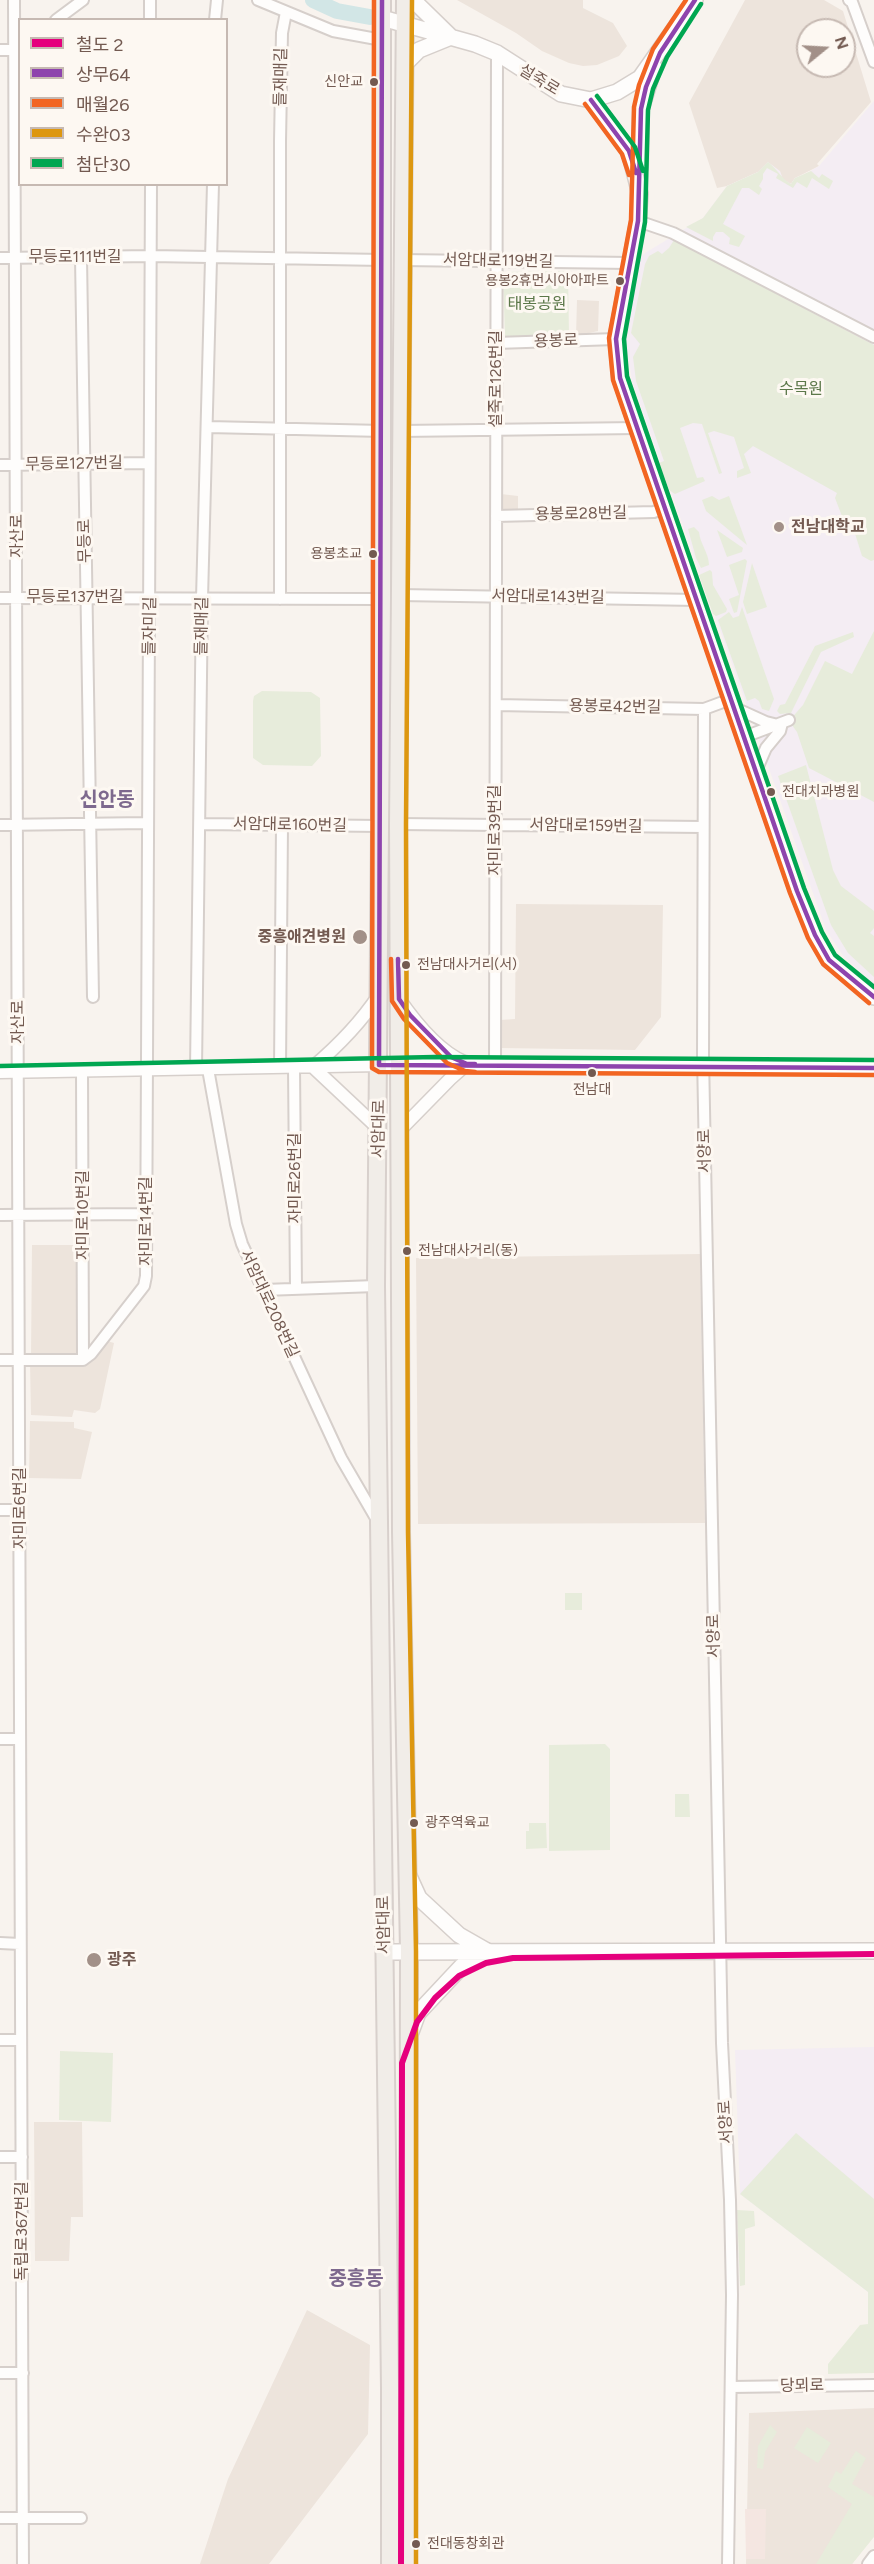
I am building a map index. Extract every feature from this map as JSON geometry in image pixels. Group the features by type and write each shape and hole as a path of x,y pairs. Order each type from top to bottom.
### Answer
{"main road":[{"name":"서암대로","path":"382,0 382,599 389,825 399,999 401,1532 410,2038 408,2564"},
{"name":"서암대로","path":"390,2564 390,2388 376,1286 380,994 400,595 405,0"},
{"path":"405,64 419,50 451,37 413,0"},
{"path":"640,194 629,151 591,100 608,96 634,83 660,53 695,0"},
{"name":"설죽로","path":"382,31 451,37 497,53 561,94 591,100"},
{"path":"660,53 646,87 641,109 638,221 616,339 621,378 797,891 823,952 836,967 874,997"},
{"path":"407,1873 419,1898 459,1935 487,1951"},
{"path":"410,2038 418,2013 462,1966 487,1951"},
{"path":"384,1952 874,1951"}],"street":[{"name":"자산로","path":"5,1072 17,825 16,48 14,0"},
{"path":"59,18 83,0"},
{"path":"150,0 150,18"},
{"path":"215,18 217,0"},
{"path":"258,0 333,31 382,31"},
{"path":"849,0 852,2 874,62"},
{"name":"들재매길","path":"280,599 282,257 280,141 282,33 286,12"},
{"path":"0,50 16,48"},
{"name":"설죽로126번길","path":"496,596 497,53"},
{"name":"들자미길","path":"147,1068 146,823 150,597 151,186"},
{"name":"들재매길","path":"202,1069 200,824 202,598 213,186"},
{"path":"638,221 673,233 874,337"},
{"name":"무등로111번길","path":"0,258 151,256 383,260"},
{"name":"무등로","path":"81,258 93,997"},
{"name":"서암대로119번길","path":"402,260 630,263"},
{"name":"용봉로","path":"496,343 616,339"},
{"path":"208,427 382,431"},
{"path":"401,431 637,428"},
{"name":"무등로127번길","path":"0,465 149,463"},
{"name":"용봉로28번길","path":"496,516 654,512 666,507"},
{"name":"서암대로143번길","path":"400,595 697,600"},
{"name":"자미로39번길","path":"495,1064 496,596"},
{"name":"무등로137번길","path":"0,598 382,599"},
{"path":"732,703 783,723"},
{"name":"용봉로42번길","path":"497,705 704,709 732,703"},
{"name":"서양로","path":"704,709 703,1068 721,1950 730,2200 731,2387 728,2564"},
{"path":"744,737 783,723"},
{"path":"756,771 766,748 780,731 783,723"},
{"path":"0,825 146,823"},
{"name":"서암대로160번길","path":"200,824 389,825"},
{"name":"서암대로159번길","path":"389,825 703,826"},
{"path":"280,1067 282,826"},
{"path":"313,1067 333,1050 367,1014 380,994"},
{"path":"399,999 410,1015 451,1057 468,1064"},
{"path":"5,1072 468,1064 874,1068"},
{"path":"400,1130 468,1064"},
{"name":"자미로26번길","path":"294,1067 296,1289"},
{"path":"313,1067 379,1129"},
{"name":"자미로14번길","path":"83,1360 91,1354 144,1286 147,1068"},
{"name":"서암대로208번길","path":"202,1069 242,1244 341,1458 378,1523"},
{"name":"자미로10번길","path":"82,1070 83,1360"},
{"name":"자미로6번길","path":"5,1072 19,1215 20,1944"},
{"path":"0,1215 145,1214"},
{"path":"264,1290 376,1286"},
{"path":"0,1360 83,1360"},
{"path":"0,1510 20,1510"},
{"path":"0,1739 20,1739"},
{"path":"0,1944 20,1944"},
{"name":"독립로367번길","path":"20,1944 23,2564"},
{"path":"0,2040 21,2040"},
{"path":"0,2157 21,2157"},
{"path":"0,2373 22,2373"},
{"name":"당뫼로","path":"731,2387 874,2385"},
{"path":"0,2518 81,2518"},
{"path":"868,2564 874,2556"}],"shaded area":[{"path":"457,0 583,0 583,8 613,23 627,46 619,56 597,65 583,66 569,63 542,51 516,33"},
{"path":"745,0 824,0 843,11 845,18 796,18 796,78 856,78 856,53 871,102 817,164 819,166 795,178 791,184 758,172 717,188 689,103"},
{"name":"전남대학교","path":"874,101 874,984 844,957 826,930 632,381 626,341 641,257 645,253 703,218 727,186 758,172 768,162 780,171 783,179 791,184 795,178 819,166"},
{"path":"577,300 599,301 598,331 576,336"},
{"path":"501,494 518,496 518,509 503,512"},
{"path":"516,904 663,905 661,1017 635,1050 501,1048 500,1020 515,1019"},
{"path":"32,1245 79,1245 79,1357 31,1357"},
{"path":"700,1254 705,1523 418,1524 416,1258"},
{"path":"107,1341 114,1343 100,1409 95,1413 74,1410 72,1417 31,1415 30,1362 87,1363"},
{"path":"30,1421 74,1422 74,1428 92,1432 81,1479 29,1478"},
{"path":"874,2047 874,2285 868,2292 740,2194 735,2050"},
{"path":"34,2122 82,2122 83,2217 71,2217 69,2261 35,2261"},
{"path":"307,2310 370,2345 368,2434 269,2564 200,2564 228,2479"},
{"path":"874,2408 874,2536 852,2564 746,2564 749,2413"},
{"path":"745,2509 766,2509 765,2559 746,2559"}],"green space":[{"path":"768,162 791,184 795,178 811,171 819,178 822,174 833,181 829,189 812,178 807,188 797,182 793,188 776,178 778,174 767,168 759,186 762,189 759,195 749,188 742,188 723,224 745,236 739,247 729,244 730,238 723,232 716,232 713,241 686,227 703,218 727,186 758,172"},
{"name":"수목원","path":"674,240 874,345 874,560 871,561 862,556 852,524 845,524 835,498 837,493 753,446 744,454 751,473 737,478 737,471 744,468 734,437 714,431 708,433 722,473 719,474 702,424 693,423 680,428 697,478 703,477 705,481 675,494 669,490 659,463 664,461 636,381 633,357 640,344 631,333 645,264 649,256 658,251 662,254"},
{"name":"태봉공원","path":"568,271 569,336 505,338 503,272"},
{"path":"712,496 719,500 729,496 747,545 706,511 702,500"},
{"path":"694,527 699,532 709,561 709,565 701,568 688,529"},
{"path":"717,530 743,548 742,552 727,557"},
{"path":"745,559 747,561 737,612 734,613 729,599 739,595 729,565"},
{"path":"752,563 767,607 747,614 743,602"},
{"path":"710,570 713,585 727,609 726,612 716,616 713,614 699,575"},
{"path":"742,607 774,699 769,711 762,709 755,698 747,701 718,620 729,612 733,618 739,616"},
{"path":"874,631 874,802 809,768 797,732 789,721 803,705 825,661 852,674"},
{"path":"853,632 854,637 821,652 791,713 780,714 777,711 780,705 785,704 815,646"},
{"path":"262,691 311,692 320,698 321,756 312,766 263,765 253,758 253,701 254,696"},
{"path":"806,765 833,870 841,886 874,911 874,928 870,933 874,936 874,977 848,953 831,925 778,776"},
{"path":"565,1593 582,1593 582,1610 565,1610"},
{"path":"605,1744 610,1749 610,1850 549,1851 549,1745"},
{"path":"675,1794 689,1794 690,1817 675,1817"},
{"path":"529,1823 546,1823 547,1848 526,1849 526,1831 529,1831"},
{"path":"60,2051 113,2053 111,2122 59,2120"},
{"path":"796,2133 874,2199 874,2373 828,2374 828,2364 860,2325 868,2324 868,2292 740,2194"},
{"path":"737,2210 754,2211 755,2226 745,2229 745,2285 740,2286"},
{"path":"770,2425 777,2432 765,2452 763,2469 757,2468 758,2446"},
{"path":"807,2427 831,2443 818,2463 794,2448"},
{"path":"856,2451 866,2458 852,2484 874,2497 874,2537 852,2564 816,2564 852,2504 828,2487 836,2471 841,2474"}],"waterway":[{"path":"313,0 337,11 370,17"}],"rail line":[{"name":"2","path":"401,2564 402,2063 417,2022 435,1998 459,1976 486,1963 513,1958 874,1954"}],"transit line":[{"name":"매월26","path":"374,0 372,1068 379,1072 874,1075"},
{"name":"상무64","path":"382,0 379,1065 874,1068"},
{"name":"수완03","path":"412,0 406,824 408,1532 416,1951 416,2564"},
{"name":"매월26","path":"686,0 653,49 639,85 634,107 631,220 609,338 613,380 790,893 808,938 823,964 869,1003"},
{"name":"상무64","path":"695,0 660,53 646,87 641,109 638,221 616,339 620,378 797,891 815,935 829,960 874,997"},
{"name":"첨단30","path":"701,4 667,57 653,89 648,110 645,222 624,339 627,376 804,888 822,932 835,955 874,987"},
{"name":"첨단30","path":"597,96 635,147 643,171"},
{"name":"상무64","path":"591,100 629,151 636,173"},
{"name":"매월26","path":"585,104 622,154 629,175"},
{"name":"매월26","path":"391,959 392,1001 404,1019 447,1063 465,1071 475,1072"},
{"name":"상무64","path":"398,959 399,999 410,1015 451,1057 467,1064 475,1064"},
{"name":"첨단30","path":"0,1066 435,1057 874,1060"}],"place":[{"name":"신안교","path":"374,82"},
{"name":"용봉2휴먼시아아파트","path":"620,281"},
{"name":"전남대학교","path":"779,527"},
{"name":"용봉초교","path":"373,554"},
{"name":"전대치과병원","path":"771,792"},
{"name":"중흥애견병원","path":"360,937"},
{"name":"전남대사거리(서)","path":"406,965"},
{"name":"전남대","path":"592,1073"},
{"name":"전남대사거리(동)","path":"407,1251"},
{"name":"광주역육교","path":"414,1823"},
{"name":"광주","path":"94,1960"},
{"name":"전대동창회관","path":"416,2544"}],"district":[{"name":"신안동","path":"107,800"},
{"name":"중흥동","path":"356,2279"}]}
